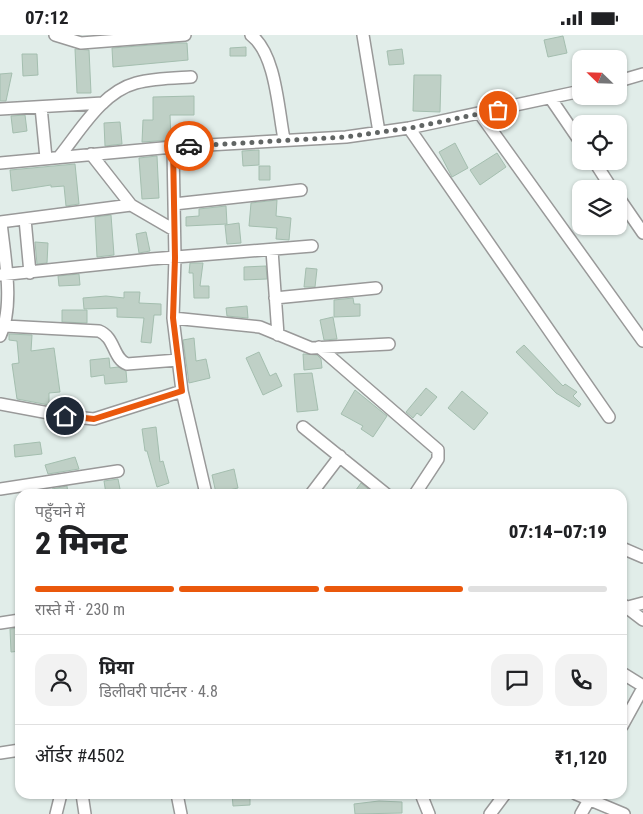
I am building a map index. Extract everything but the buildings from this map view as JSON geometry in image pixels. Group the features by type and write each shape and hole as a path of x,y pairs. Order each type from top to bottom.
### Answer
{"street":[{"path":"55,35 81,43 185,35"},
{"path":"251,35 261,44 271,69 289,139"},
{"path":"363,35 379,132"},
{"path":"628,78 643,74"},
{"path":"59,157 103,103 122,89 135,83 191,77"},
{"path":"0,163 173,147 346,137 410,128 572,93"},
{"path":"551,99 572,130"},
{"path":"0,109 103,103"},
{"path":"41,107 46,158"},
{"path":"480,114 643,341"},
{"path":"410,128 609,417"},
{"path":"173,147 175,258 173,318 182,391 205,489"},
{"path":"91,154 132,205 174,230"},
{"path":"174,204 301,190"},
{"path":"132,205 0,222 3,275 2,331 99,331 107,335 120,359 126,363 178,360"},
{"path":"627,210 643,233"},
{"path":"25,219 30,273"},
{"path":"3,275 312,246"},
{"path":"272,249 278,335"},
{"path":"275,298 376,288"},
{"path":"173,318 260,327 303,347 389,344"},
{"path":"319,347 438,450 435,465 418,489"},
{"path":"0,404 65,416 94,419 182,391"},
{"path":"303,427 380,489"},
{"path":"315,489 340,456"},
{"path":"33,489 118,471"},
{"path":"0,489 15,491"},
{"path":"627,550 643,557"},
{"path":"627,606 643,603"},
{"path":"627,608 643,620"},
{"path":"0,623 15,621"},
{"path":"627,676 643,687 627,717"},
{"path":"0,753 15,751"},
{"path":"56,814 60,799"},
{"path":"83,799 85,814"},
{"path":"178,799 182,814"},
{"path":"424,799 429,814"},
{"path":"490,814 501,799"},
{"path":"581,814 583,799"},
{"path":"590,799 624,814"}],"way so far":[{"path":"189,146 346,137 410,128 498,110"}],"route":[{"path":"65,416 94,419 182,391 173,318 175,258 173,147 189,146"}]}
